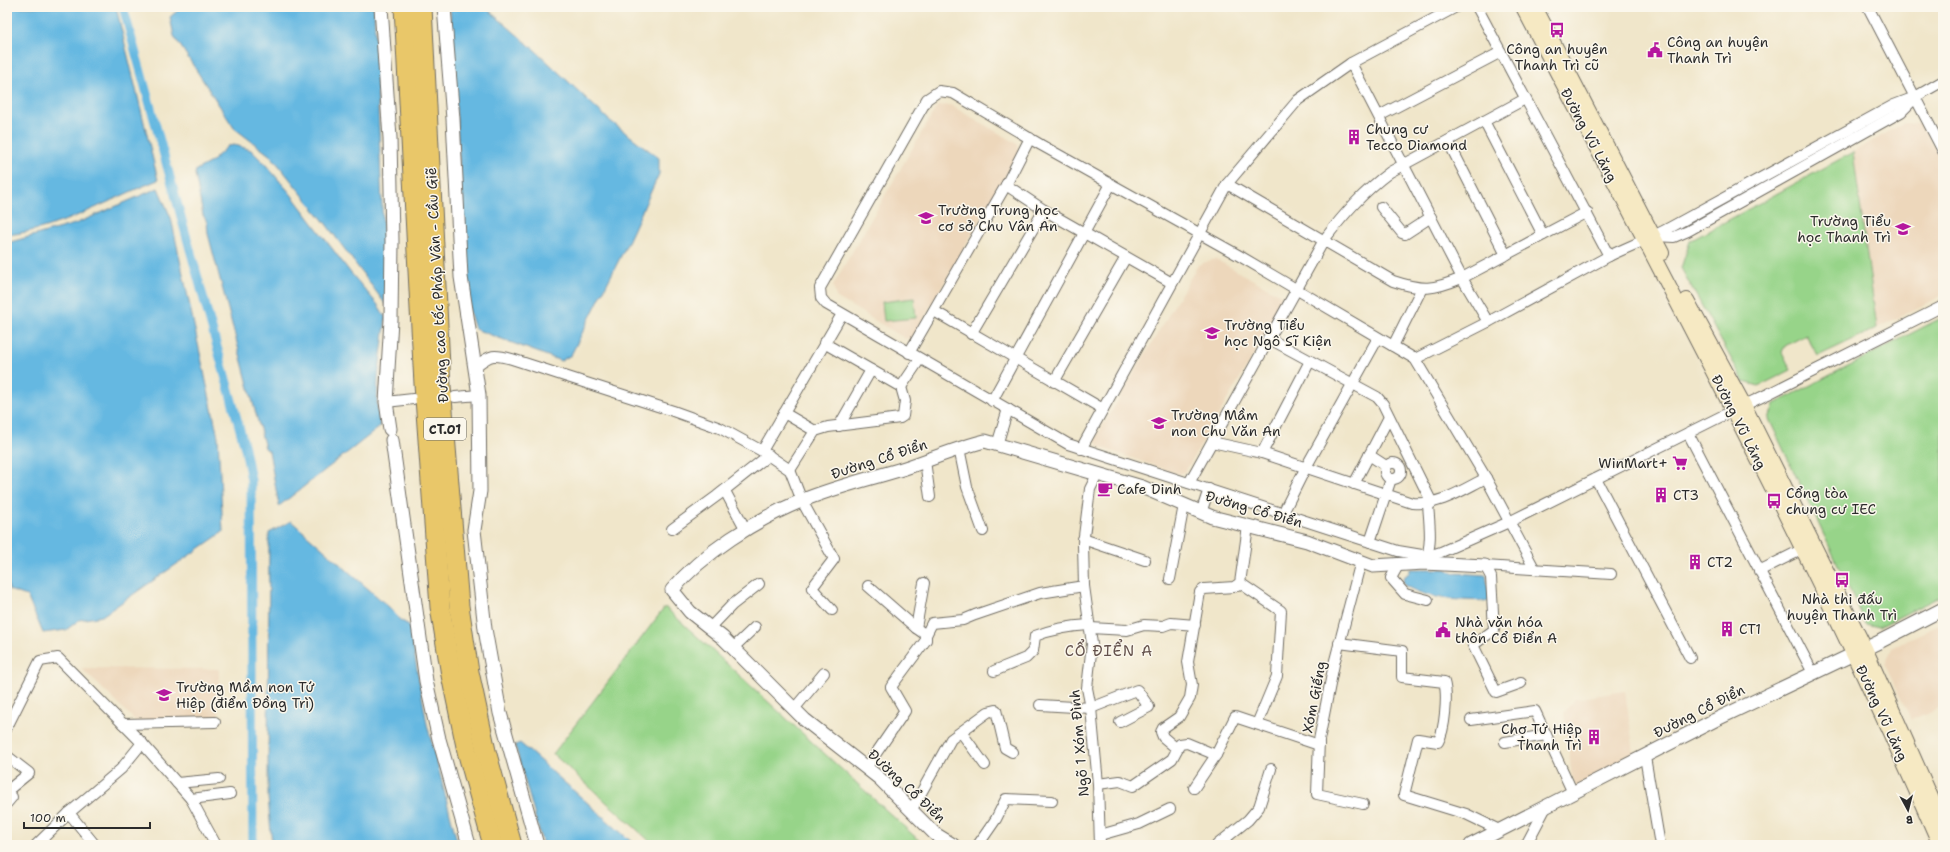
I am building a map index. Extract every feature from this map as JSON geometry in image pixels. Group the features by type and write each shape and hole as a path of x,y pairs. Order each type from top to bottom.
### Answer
{"highway":[{"name":"Đường cao tốc Pháp Vân - Cầu Giẽ","path":"404,7 423,376 440,607 451,675 467,751 493,845"},
{"name":"Đường cao tốc Pháp Vân - Cầu Giẽ","path":"422,7 441,386 459,606 469,672 486,751 512,845"}],"main road":[{"name":"Đường Vũ Lăng","path":"1523,7 1739,407 1860,650 1925,796 1940,845"},
{"name":"Đường Vũ Lăng","path":"1535,7 1648,237"},
{"name":"Đường Vũ Lăng","path":"1739,407 1803,549 1860,650"},
{"name":"Đường Vũ Lăng","path":"1925,796 1943,824"}],"street":[{"path":"381,7 390,138 392,233 391,320 386,402 426,681 439,739 469,845"},
{"path":"444,7 453,127 461,277 476,366 479,395 480,491 474,530 485,629 500,713 537,845"},
{"path":"1081,449 1227,184 1298,100 1351,63 1456,7"},
{"path":"1477,7 1610,256"},
{"path":"1868,7 1943,151"},
{"path":"1379,116 1501,52"},
{"path":"1351,63 1462,278 1488,322"},
{"path":"1414,359 1488,322 1610,256 1791,167 1894,105 1915,97 1943,81"},
{"path":"1534,568 1509,522 1486,478 1414,359 1296,289 953,93 939,91 927,99 820,288 821,298 826,304 909,354 1068,444 1426,559 1509,522 1943,306"},
{"path":"1189,483 1268,338 1324,240 1348,208 1369,187 1390,172 1525,99"},
{"path":"1484,121 1543,235"},
{"path":"909,354 1006,185 1030,138"},
{"path":"1448,141 1506,255"},
{"path":"992,401 1016,360 1111,184"},
{"path":"1227,184 1393,281 1414,288 1444,286 1587,212"},
{"path":"1006,185 1044,210 1172,283"},
{"path":"1381,207 1405,234 1431,217"},
{"path":"971,334 1044,210"},
{"path":"1054,382 1126,257"},
{"path":"1393,346 1422,288"},
{"path":"934,311 971,334 1103,409"},
{"path":"672,529 725,490 765,453 784,413 842,314"},
{"path":"1268,338 1377,397 1412,461 1430,503 1430,526 1426,559"},
{"path":"1284,513 1306,469 1378,338"},
{"path":"784,413 815,431 839,426 900,418 903,416 905,401 901,387 824,343"},
{"path":"476,366 486,358 496,355 673,411 720,428 765,453 790,470 802,500 834,559 812,588 832,610"},
{"path":"901,387 920,359"},
{"path":"1262,454 1310,361"},
{"path":"839,426 871,370"},
{"path":"456,397 479,395"},
{"path":"386,402 413,399"},
{"path":"998,445 1008,410"},
{"path":"1354,484 1389,417"},
{"path":"790,470 815,431"},
{"path":"1688,433 1813,673"},
{"name":"Đường Cổ Điển","path":"953,845 935,834 879,778 805,720 733,648 690,612 672,590 684,576 723,546 769,515 802,500 925,461 959,448 985,441 1142,487 1212,517 1307,541 1373,566 1399,564 1426,559 1486,566"},
{"path":"1212,442 1262,454 1412,503 1430,503 1486,478"},
{"path":"959,448 967,487 983,530"},
{"path":"1369,455 1386,466"},
{"path":"925,461 930,497"},
{"path":"1400,467 1412,461"},
{"path":"1386,466 1393,463 1400,467"},
{"path":"1386,466 1385,472 1391,479"},
{"path":"1391,479 1396,478 1400,474 1400,467"},
{"name":"Ngõ 1 Xóm Đình","path":"1098,473 1090,489 1083,539 1084,586 1092,644 1086,688 1090,708 1098,784 1100,840"},
{"path":"1370,542 1391,479"},
{"path":"1596,479 1690,658"},
{"path":"1201,512 1209,489"},
{"path":"725,490 746,530"},
{"path":"1170,579 1184,505"},
{"path":"1240,583 1248,526"},
{"path":"1083,539 1145,560"},
{"path":"1759,571 1803,549"},
{"name":"Xóm Giếng","path":"1361,561 1340,643 1319,745 1317,794 1363,804"},
{"path":"1399,564 1391,578 1405,594 1428,600"},
{"path":"1521,683 1496,692 1473,645 1494,630 1491,577 1486,566 1611,574"},
{"path":"916,628 924,583"},
{"path":"1216,755 1187,744 1180,744 1177,749 1163,737 1161,732 1163,728 1179,716 1190,698 1192,685 1188,662 1200,592 1204,589 1234,586 1240,583"},
{"path":"1240,583 1281,611 1277,676 1257,724"},
{"path":"710,628 732,605 759,584"},
{"path":"868,586 926,635"},
{"path":"866,768 905,710 891,687 926,640 926,635 932,623 963,620 1040,593 1084,586"},
{"name":"Đường Cổ Điển","path":"1471,845 1715,720 1943,609"},
{"path":"994,671 1026,658 1033,651 1035,636 1048,631 1070,626 1090,626 1127,630 1144,625 1163,626 1172,623 1195,625"},
{"path":"733,648 755,627"},
{"path":"1340,643 1402,651 1402,677 1444,682 1446,689 1442,735 1438,742 1418,739 1404,794 1466,814 1499,830"},
{"path":"7,727 40,661 58,658 142,743 191,799 216,845"},
{"path":"794,709 824,673"},
{"name":"Ngõ 1 Xóm Đình","path":"1040,705 1090,708 1137,690 1149,707 1120,722"},
{"path":"911,811 951,739 988,712 996,710 1005,748 1012,752"},
{"path":"1471,720 1535,711 1573,793"},
{"path":"1194,788 1216,755 1235,717 1319,745"},
{"path":"123,724 215,722"},
{"path":"961,732 985,765"},
{"path":"1505,742 1546,735"},
{"path":"36,845 69,813 121,769 142,743"},
{"name":"Ngõ 1 Xóm Đình","path":"1098,784 1120,781 1133,786 1172,759 1177,749"},
{"path":"7,756 29,773 7,792 12,797 7,803"},
{"path":"1645,757 1660,845"},
{"path":"1217,845 1248,820 1259,807 1271,769"},
{"path":"177,783 219,779"},
{"path":"191,799 230,794"},
{"path":"978,845 996,819 1006,799 1052,801"},
{"path":"1526,845 1545,808"},
{"path":"1100,840 1170,809"},
{"path":"69,813 95,845"}],"shaded area":[{"name":"Trường Trung học cơ sở Chu Vân An","path":"950,105 1018,144 1019,152 913,337 906,339 836,297 833,285 937,106"},
{"name":"Trường Tiểu học Thanh Trì","path":"1904,123 1923,124 1943,164 1943,295 1877,328 1853,152"},
{"path":"1215,259 1281,295 1283,305 1185,472 1179,474 1099,447 1095,439 1198,265"},
{"path":"1943,623 1943,706 1911,720 1885,665 1892,648"},
{"name":"Trường Mầm non Tứ Hiệp (điểm Đồng Trì)","path":"81,668 219,669 219,721 136,721"},
{"path":"1625,691 1635,760 1577,789 1572,777 1564,713 1575,699"}],"green space":[{"path":"1853,152 1877,328 1818,356 1806,335 1785,346 1782,352 1791,370 1759,386 1744,382 1681,268 1690,241"},
{"path":"914,298 916,318 884,321 882,302"},
{"path":"1943,317 1943,595 1879,627 1866,624 1769,419 1774,404"},
{"path":"665,607 924,845 654,845 553,754"}],"water":[{"path":"7,7 116,7 158,180 84,213 47,227 7,235"},
{"path":"182,7 374,7 386,305 326,224 272,157 234,128 174,36 170,17"},
{"path":"450,7 485,7 537,52 609,120 659,158 659,174 627,244 571,355 561,361 475,329 468,307"},
{"path":"235,145 251,150 265,164 290,193 350,272 378,305 386,318 378,377 377,402 380,427 279,506 269,451 265,448 208,234 207,222 203,215 195,174 196,170 211,162 228,146"},
{"path":"158,188 171,218 218,437 223,532 102,616 79,620 66,630 43,633 27,596 9,590 7,571 7,243 75,224"},
{"path":"291,521 390,608 400,620 409,625 427,724 458,845 272,845 268,797 269,533"},
{"path":"1410,569 1446,569 1453,573 1486,575 1490,601 1446,599 1414,590 1404,585 1403,578 1410,572"},
{"path":"520,743 635,845 543,845 515,745"}],"waterway":[{"path":"123,7 245,448 251,480 253,845"}],"place":[{"name":"Công an huyên Thanh Trì cũ","path":"1557,30"},
{"name":"Công an huyện Thanh Trì","path":"1655,50"},
{"name":"Chung cư Tecco Diamond","path":"1354,137"},
{"name":"Trường Trung học cơ sở Chu Vân An","path":"926,218"},
{"name":"Trường Tiểu học Thanh Trì","path":"1903,229"},
{"name":"Trường Tiểu học Ngô Sĩ Kiện","path":"1212,333"},
{"name":"Trường Mầm non Chu Văn An","path":"1159,423"},
{"name":"WinMart+","path":"1680,463"},
{"name":"Cafe Dinh","path":"1105,489"},
{"name":"CT3","path":"1661,495"},
{"name":"Cổng tòa chung cư IEC","path":"1774,501"},
{"name":"CT2","path":"1695,562"},
{"name":"Nhà thi đấu huyện Thanh Trì","path":"1842,580"},
{"name":"CT1","path":"1727,629"},
{"name":"Nhà văn hóa thôn Cổ Điển A","path":"1443,630"},
{"name":"Trường Mầm non Tứ Hiệp (điểm Đồng Trì)","path":"164,695"},
{"name":"Chợ Tứ Hiệp Thanh Trì","path":"1594,737"}],"district":[{"name":"CỔ ĐIỂN A","path":"1109,651"}]}
